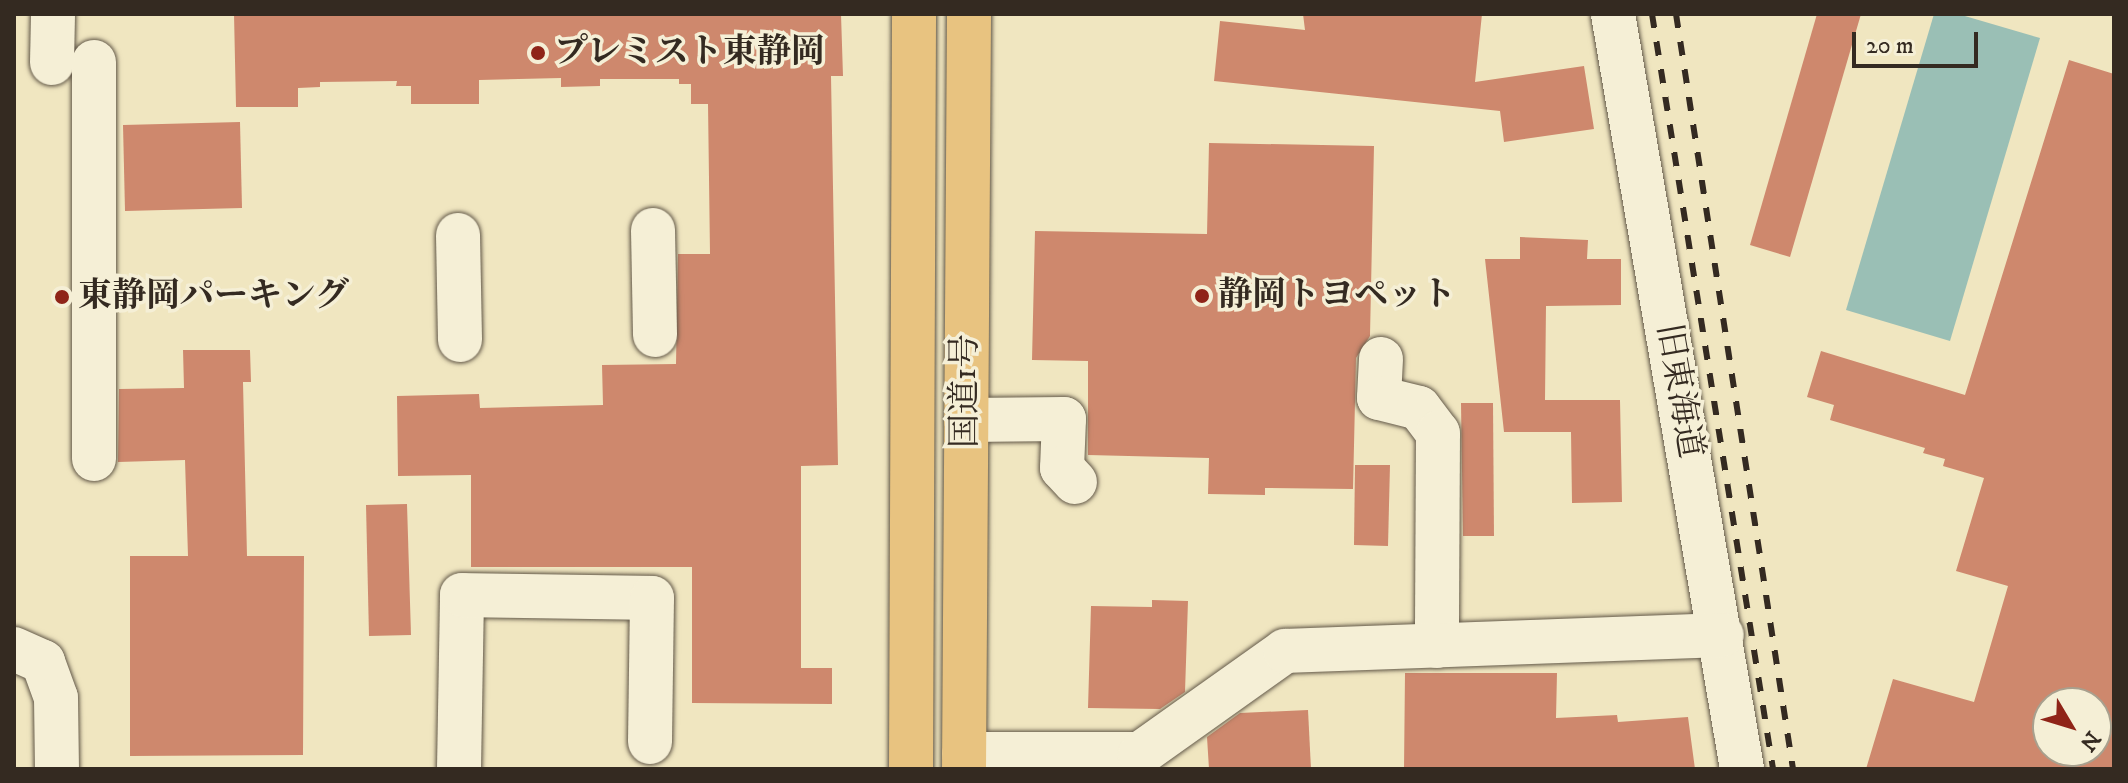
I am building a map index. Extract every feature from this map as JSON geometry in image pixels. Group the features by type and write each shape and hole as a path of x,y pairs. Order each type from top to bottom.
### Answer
{"highway":[{"name":"国道1号","path":"911,769 914,14"},
{"name":"国道1号","path":"964,762 969,14"}],"street":[{"path":"53,14 73,62 94,459"},
{"name":"旧東海道","path":"1613,14 1722,635 1742,769"},
{"path":"653,230 655,335"},
{"path":"458,235 460,340"},
{"path":"1381,359 1379,398 1419,408 1438,433 1437,646"},
{"path":"966,420 1064,419 1062,468 1075,482"},
{"path":"459,769 462,595 652,598 650,742"},
{"path":"964,762 1140,754 1285,651 1722,635"},
{"path":"14,649 43,662 56,698 57,769"}],"water":[{"path":"1934,14 1958,14 2040,38 1950,341 1846,310"}],"building":[{"path":"234,14 841,14 843,76 831,76 838,465 801,466 801,668 832,668 832,704 692,703 692,567 471,567 471,475 398,476 397,396 479,394 480,408 603,405 602,365 676,364 678,254 710,254 708,104 691,104 691,84 679,84 679,79 600,79 600,86 561,87 561,78 479,80 479,104 411,104 411,86 396,86 397,81 320,82 320,87 298,88 298,107 236,107"},
{"path":"1303,14 1482,14 1475,82 1584,66 1594,129 1504,142 1500,111 1214,81 1220,21 1305,30"},
{"path":"1817,14 1861,14 1790,257 1750,245"},
{"path":"2069,60 2114,74 2114,769 1866,769 1893,679 1974,702 2008,586 1956,571 1984,478 1943,466 1945,459 1923,453 1925,448 1830,420 1834,405 1807,397 1821,351 1965,395"},
{"path":"240,122 242,208 125,211 123,125"},
{"name":"静岡トヨペット","path":"1209,143 1374,146 1370,336 1356,358 1353,489 1265,488 1265,495 1208,494 1209,458 1088,455 1088,361 1032,360 1035,231 1207,234"},
{"path":"1520,237 1588,240 1587,259 1621,259 1621,305 1546,306 1545,400 1620,400 1622,502 1572,503 1571,432 1504,432 1485,259 1520,259"},
{"path":"183,350 250,350 251,382 243,382 247,556 304,556 303,755 130,756 130,556 188,556 185,460 118,462 119,389 184,388"},
{"path":"1461,403 1493,403 1494,536 1463,536"},
{"path":"1355,465 1390,465 1388,546 1354,545"},
{"path":"407,504 411,635 369,636 366,505"},
{"path":"1152,600 1188,601 1185,692 1160,709 1088,708 1091,606 1152,607"},
{"path":"1405,673 1557,673 1556,718 1617,715 1618,722 1688,717 1695,769 1404,769"},
{"path":"1308,710 1311,769 1209,769 1207,737 1240,713"}],"railway":[{"path":"1652,14 1773,769"},
{"path":"1676,14 1793,769"}],"place":[{"name":"プレミスト東静岡","path":"538,53"},
{"name":"静岡トヨペット","path":"1202,296"},
{"name":"東静岡パーキング","path":"62,297"}]}
